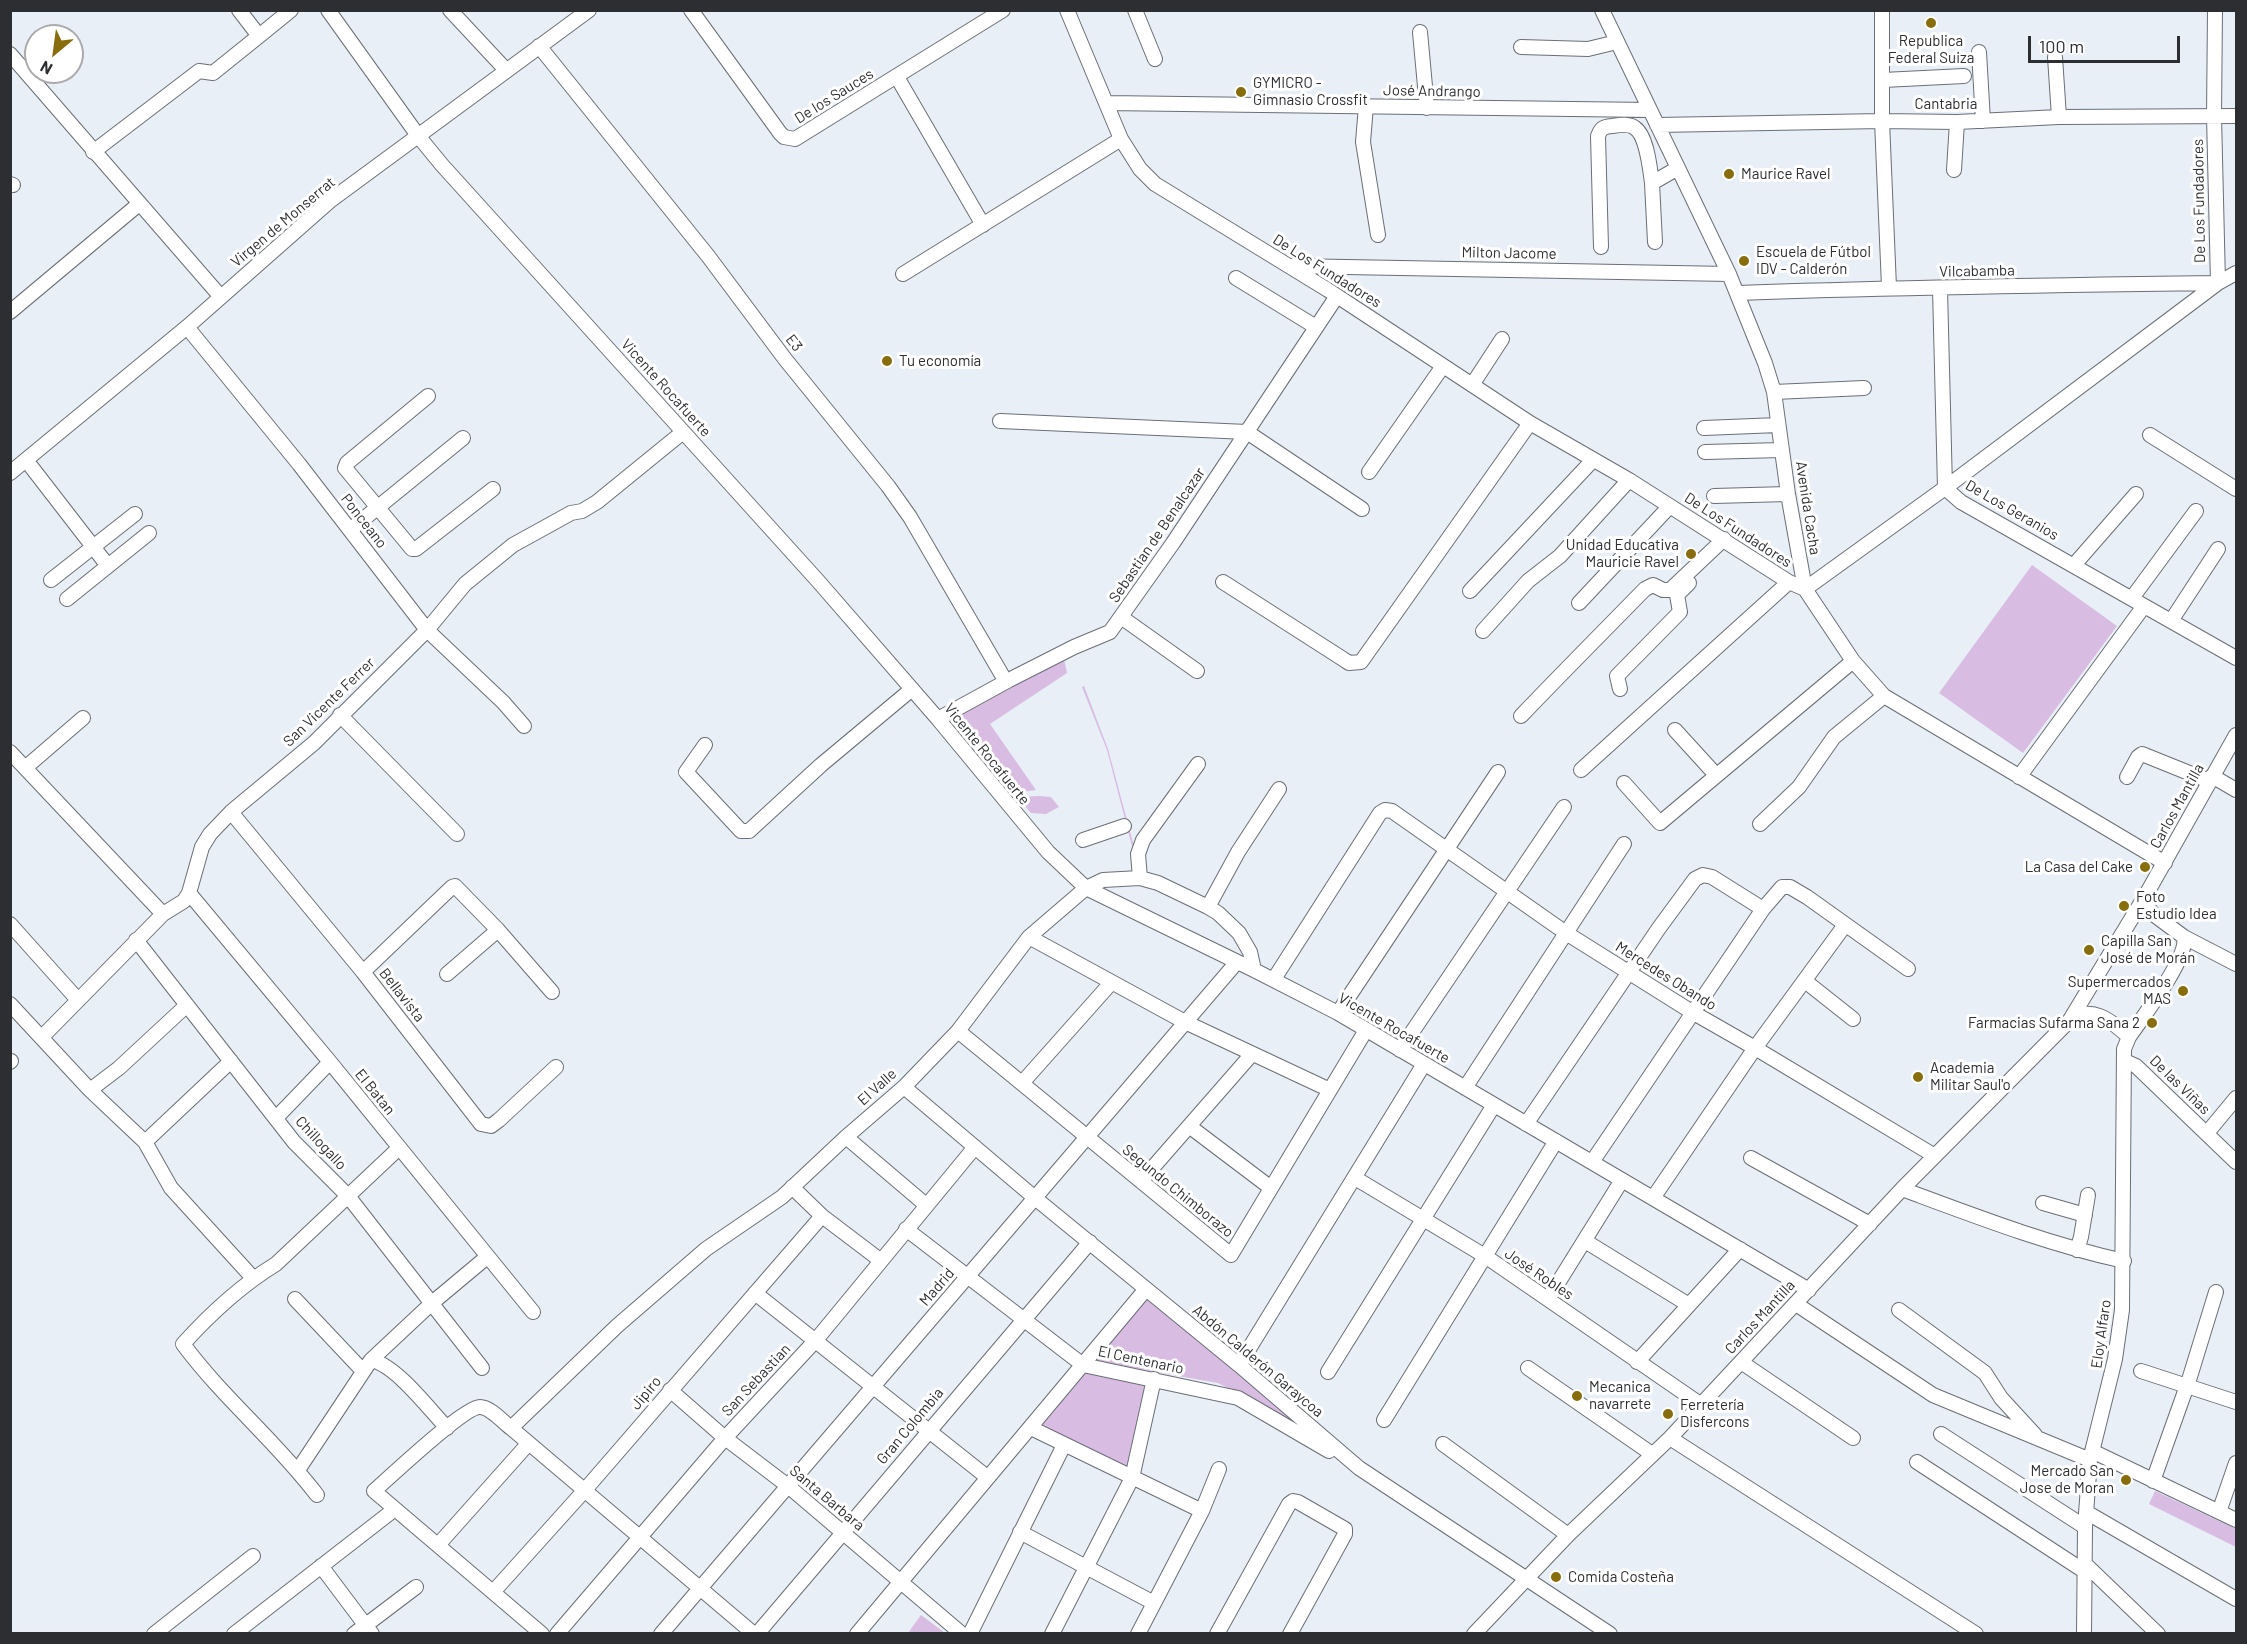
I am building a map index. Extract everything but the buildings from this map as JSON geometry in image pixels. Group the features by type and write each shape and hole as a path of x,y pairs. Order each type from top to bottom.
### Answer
{"street":[{"path":"239,10 259,36"},
{"path":"93,152 199,71 213,74 291,10"},
{"name":"Vicente Rocafuerte","path":"328,10 442,165 818,580 938,719 1048,852 1086,888 1338,1013 1809,1290"},
{"path":"450,10 506,70"},
{"name":"Virgen de Monserrat","path":"10,472 187,327 331,200 589,10"},
{"name":"De los Sauces","path":"691,10 780,133 784,137 795,138 801,137 1003,10"},
{"name":"De Los Fundadores","path":"1067,10 1121,139 1140,169 1155,184 1332,293 1530,423 1629,480 1789,582 1805,589 1945,488 2218,283 2214,116 2215,10"},
{"path":"1135,10 1155,59"},
{"name":"Avenida Cacha","path":"1602,10 1738,293 1765,363 1773,392 1805,589 1853,661 1884,696 2164,863"},
{"path":"1882,10 1882,121 1890,287"},
{"path":"1420,32 1427,108"},
{"path":"1521,47 1588,49 1617,42"},
{"name":"E3","path":"539,46 708,256 785,359 888,486 921,535 1002,675"},
{"path":"1979,52 1983,121"},
{"path":"10,54 221,297"},
{"path":"2055,57 2059,117"},
{"path":"1883,80 1964,76"},
{"path":"897,77 983,225"},
{"name":"José Andrango","path":"1106,103 1650,110"},
{"path":"1366,106 1364,142 1378,236"},
{"name":"Cantabria","path":"1657,124 1957,122 2059,117 2236,116"},
{"path":"1954,170 1957,122"},
{"path":"1601,248 1598,136 1600,129 1604,127 1627,125 1636,128 1641,134 1652,183 1655,242"},
{"path":"903,274 1121,139"},
{"path":"1652,183 1678,168"},
{"path":"10,312 139,204"},
{"name":"Milton Jacome","path":"1289,266 1729,274"},
{"name":"Sebastian de Benalcazar","path":"938,719 1074,647 1110,632 1316,327 1332,293 1337,267"},
{"path":"2218,283 2236,273"},
{"path":"1236,278 1316,327"},
{"name":"Vilcabamba","path":"1738,293 1890,287 1940,289 2218,283"},
{"name":"De Los Geranios","path":"1940,289 1945,488 1961,502 2236,658"},
{"name":"Ponceano","path":"187,327 299,464 427,630 503,702 524,726"},
{"path":"1472,385 1502,339"},
{"path":"1369,472 1443,366"},
{"path":"1773,392 1864,388"},
{"path":"428,396 347,463 345,468 412,549 416,549 493,489"},
{"path":"1000,422 1247,432 1362,509"},
{"path":"1223,582 1343,659 1350,663 1360,662 1530,423"},
{"path":"1704,428 1778,425"},
{"name":"San Vicente Ferrer","path":"189,893 202,848 210,834 231,813 314,742 427,630 465,584 513,545 571,513 582,511 597,502 683,432"},
{"path":"2150,435 2230,486 2236,473"},
{"path":"350,530 462,438"},
{"path":"1705,452 1782,450"},
{"path":"26,460 108,566"},
{"path":"1470,591 1593,460"},
{"path":"1483,631 1528,581 1560,556 1629,480"},
{"path":"1714,496 1788,494"},
{"path":"2074,565 2136,494"},
{"path":"1579,603 1670,506"},
{"path":"2132,598 2196,511"},
{"path":"51,580 135,514"},
{"path":"67,599 149,533"},
{"path":"1620,689 1616,680 1619,674 1676,618 1681,610 1677,598 1678,593 1726,541"},
{"path":"1521,716 1574,659 1603,633 1645,589 1653,585 1667,591 1670,590 1726,541"},
{"path":"2170,621 2218,549"},
{"path":"1581,770 1789,582"},
{"path":"2019,777 2144,606"},
{"path":"1121,617 1197,671"},
{"path":"1624,783 1660,823 1853,661"},
{"path":"705,745 686,772 741,831 746,832 821,765 912,689"},
{"path":"1760,824 1798,787 1834,737 1884,696"},
{"path":"340,715 457,834"},
{"path":"25,768 83,718"},
{"path":"1675,730 1716,775"},
{"name":"Carlos Mantilla","path":"1474,1634 1568,1535 1670,1438 1902,1189 2068,1022 2147,893 2236,735"},
{"path":"10,752 163,914"},
{"path":"2127,777 2142,754 2236,790"},
{"path":"1140,878 1138,854 1143,840 1198,764"},
{"path":"1338,1013 1498,772"},
{"path":"1208,907 1238,852 1279,789"},
{"path":"1400,1050 1564,807"},
{"name":"Mercedes Obando","path":"1274,980 1380,813 1388,810 1398,814 1566,933 1629,973 1935,1156"},
{"name":"Bellavista","path":"231,813 363,972 473,1112 478,1122 484,1126 491,1126 556,1066"},
{"path":"1083,840 1125,826"},
{"path":"1465,1088 1624,844"},
{"path":"1526,1124 1688,888 1700,876 1712,877 1763,909"},
{"name":"El Valle","path":"510,1428 617,1326 706,1249 782,1197 904,1087 958,1031 1029,937 1086,888 1103,880 1140,878 1158,883 1208,907 1239,933 1250,952 1254,970"},
{"path":"1592,1162 1692,1012 1779,889 1787,886 1807,897 1908,969"},
{"path":"363,972 452,887 457,887 552,992"},
{"path":"42,1037 136,940 163,914 184,901 189,893"},
{"name":"El Batan","path":"189,893 533,1312"},
{"path":"2147,893 2146,901 2150,911 2184,937 2236,964"},
{"path":"10,924 78,1000"},
{"path":"1653,1198 1755,1048 1845,925"},
{"path":"447,974 498,930"},
{"path":"1029,937 1185,1022 1330,1090"},
{"path":"2068,1022 2079,1015 2095,1013 2129,1037 2177,963 2185,943 2184,937"},
{"name":"Chillogallo","path":"136,940 294,1142 348,1196 482,1368"},
{"name":"Madrid","path":"662,1634 1237,962"},
{"path":"1805,981 1853,1019"},
{"path":"1022,1083 1111,983"},
{"path":"10,1004 90,1090 146,1142 171,1188 253,1278"},
{"path":"90,1090 120,1068 187,1005"},
{"name":"Segundo Chimborazo","path":"958,1031 1231,1255 1366,1030"},
{"name":"Eloy Alfaro","path":"2084,1634 2085,1527 2091,1455 2115,1359 2122,1310 2124,1049 2129,1037"},
{"path":"1141,1181 1252,1054"},
{"path":"146,1142 231,1061"},
{"name":"De las Viñas","path":"2125,1061 2136,1066 2236,1162"},
{"path":"276,1118 330,1062"},
{"path":"1239,1365 1424,1064"},
{"name":"Abdón Calderón Garaycoa","path":"904,1087 1239,1365 1359,1468 1610,1634"},
{"path":"2207,1134 2236,1098"},
{"path":"1328,1372 1494,1105"},
{"path":"1189,1126 1271,1188"},
{"path":"846,1137 926,1205"},
{"path":"1384,1420 1556,1141"},
{"name":"San Sebastian","path":"557,1634 725,1438 816,1340 975,1147"},
{"path":"317,1495 298,1470 200,1367 183,1344 214,1310 253,1278 276,1264 399,1148"},
{"path":"1751,1158 1870,1224"},
{"name":"José Robles","path":"1355,1178 1485,1256 1700,1404"},
{"path":"1548,1299 1622,1180"},
{"path":"792,1187 822,1216 880,1260"},
{"path":"1902,1189 2077,1251 2124,1261"},
{"path":"2077,1251 2088,1195"},
{"path":"2043,1203 2085,1215"},
{"name":"Jipiro","path":"494,1591 584,1491 822,1216"},
{"name":"El Centenario","path":"906,1229 1083,1365 1238,1398 1359,1468"},
{"path":"1585,1241 1689,1305"},
{"name":"Gran Colombia","path":"756,1634 1090,1242"},
{"path":"1637,1362 1740,1249"},
{"path":"298,1470 367,1365 432,1303 487,1257"},
{"path":"857,1634 1146,1289"},
{"path":"2153,1481 2187,1385 2216,1292"},
{"path":"755,1293 987,1477"},
{"path":"295,1299 367,1365"},
{"path":"1796,1304 1933,1395 2038,1439 2091,1455 2236,1520"},
{"path":"1899,1310 1986,1373 2001,1398 2038,1439"},
{"path":"367,1365 380,1361 447,1428"},
{"path":"1741,1362 1853,1438"},
{"path":"1528,1368 1652,1454"},
{"path":"2141,1371 2236,1402"},
{"path":"1052,1634 1132,1478 1154,1379"},
{"name":"Santa Barbara","path":"670,1390 725,1438 788,1486 962,1634"},
{"path":"542,1634 374,1491 471,1409 485,1408 756,1634"},
{"path":"1031,1428 1202,1511"},
{"path":"1941,1434 2085,1527"},
{"path":"1670,1438 1976,1634"},
{"path":"438,1545 528,1444"},
{"path":"1443,1444 1568,1535"},
{"path":"970,1634 1064,1445"},
{"path":"1917,1462 2084,1567 2158,1634"},
{"path":"2219,1512 2236,1463"},
{"path":"1138,1634 1202,1511 1219,1469"},
{"path":"1217,1634 1289,1504 1293,1501 1345,1529 1345,1534 1290,1634"},
{"path":"234,1634 395,1509"},
{"path":"2086,1512 2236,1599"},
{"path":"1020,1532 1154,1603"},
{"path":"154,1634 253,1556"},
{"path":"321,1566 369,1629"},
{"path":"2212,1586 2236,1609"},
{"path":"354,1634 369,1629 416,1587"}],"shaded area":[{"path":"2032,565 2117,626 2023,753 1939,693"},
{"path":"1063,654 1067,673 990,724 1036,790 1015,793 952,715"},
{"path":"1084,686 1108,749 1136,854 1134,854 1107,750 1082,687"},
{"path":"1017,797 1051,797 1059,807 1046,814 1031,813"},
{"path":"1147,1297 1238,1370 1297,1424 1218,1383 1093,1361"},
{"path":"1086,1371 1149,1383 1130,1472 1039,1426"},
{"path":"2155,1491 2236,1529 2236,1547 2149,1504"},
{"path":"921,1615 945,1633 908,1633"}],"place":[{"name":"Republica Federal Suiza","path":"1931,23"},
{"name":"GYMICRO - Gimnasio Crossfit","path":"1241,92"},
{"name":"Maurice Ravel","path":"1729,174"},
{"name":"Escuela de Fútbol IDV - Calderón","path":"1744,261"},
{"name":"Tu economía","path":"887,361"},
{"name":"Unidad Educativa Mauricie Ravel","path":"1691,554"},
{"name":"La Casa del Cake","path":"2145,867"},
{"name":"Foto Estudio Idea","path":"2124,906"},
{"name":"Capilla San José de Morán","path":"2089,950"},
{"name":"Supermercados MAS","path":"2183,991"},
{"name":"Farmacias Sufarma Sana 2","path":"2152,1023"},
{"name":"Academia Militar Saul'o","path":"1918,1077"},
{"name":"Mecanica navarrete","path":"1577,1396"},
{"name":"Ferretería Disfercons","path":"1668,1414"},
{"name":"Mercado San Jose de Moran","path":"2126,1480"},
{"name":"Comida Costeña","path":"1556,1577"}]}
